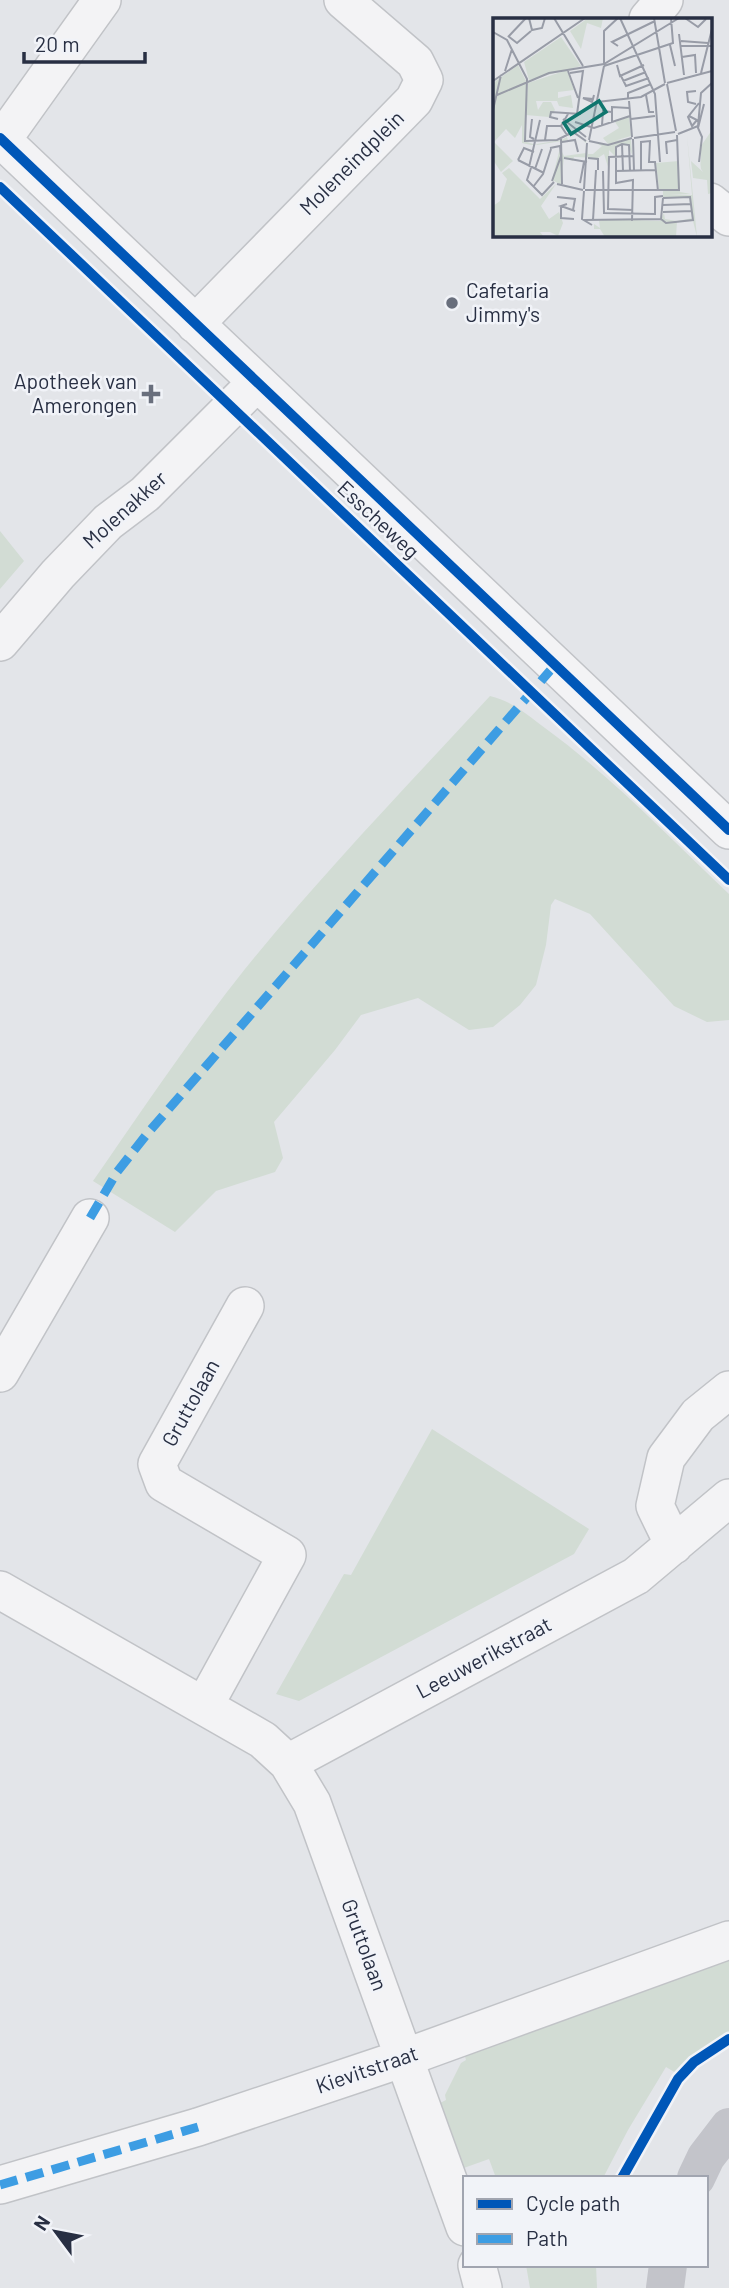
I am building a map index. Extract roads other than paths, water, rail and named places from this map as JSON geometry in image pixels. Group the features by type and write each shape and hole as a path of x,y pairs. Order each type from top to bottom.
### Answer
{"main road":[{"path":"697,2176 706,2157 729,2127"},
{"path":"665,2288 668,2267"}],"street":[{"path":"1,139 102,0"},
{"name":"Moleneindplein","path":"195,324 414,100 424,80 415,62 343,0"},
{"path":"649,18 664,0"},
{"name":"Esscheweg","path":"1,139 729,830"},
{"path":"712,204 729,217"},
{"name":"Molenakker","path":"0,642 58,574 108,522 145,494 256,383"},
{"path":"0,1373 90,1218"},
{"name":"Gruttolaan","path":"204,1706 287,1555 164,1483 157,1464 245,1306"},
{"path":"674,1545 655,1506 666,1458 698,1415 729,1390"},
{"name":"Leeuwerikstraat","path":"288,1763 636,1576 729,1498"},
{"name":"Gruttolaan","path":"0,1590 263,1740 288,1763 312,1803 463,2221"},
{"name":"Kievitstraat","path":"0,2185 198,2127 404,2058 729,1940"},
{"path":"478,2267 483,2288"}],"place":[{"name":"Cafetaria Jimmy's","path":"452,303"},
{"name":"Apotheek van Amerongen","path":"151,394"}]}
